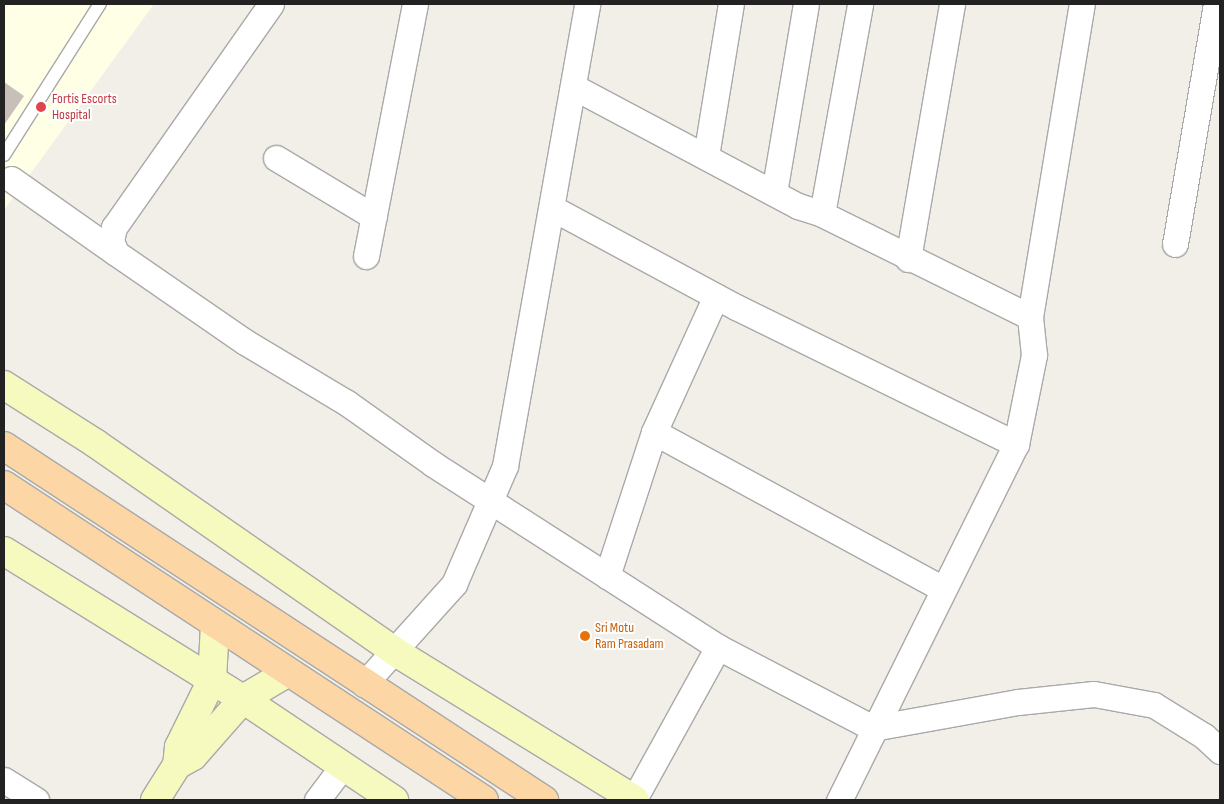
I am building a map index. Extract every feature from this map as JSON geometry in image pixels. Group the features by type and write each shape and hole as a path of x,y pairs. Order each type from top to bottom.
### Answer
{"main road":[{"path":"4,446 364,684 544,800"},
{"path":"4,484 287,673 484,800"}],"street":[{"path":"116,253 111,241 114,227 271,4"},
{"path":"366,256 415,4"},
{"path":"364,684 454,584 505,466 574,87 587,4"},
{"path":"706,156 731,4"},
{"path":"774,192 806,4"},
{"path":"822,214 860,4"},
{"path":"908,259 952,4"},
{"path":"838,800 1016,444 1034,355 1030,317 1082,4"},
{"path":"1175,244 1216,4"},
{"path":"574,87 774,192 1030,317"},
{"path":"276,158 374,217"},
{"path":"11,180 245,342 347,403 433,464 718,647 873,728 1018,702 1094,694 1154,705 1204,736 1220,751"},
{"path":"552,208 716,296 1016,444"},
{"path":"607,576 654,432 716,296"},
{"path":"4,384 95,442 394,651 635,800 718,647"},
{"path":"654,432 943,589"},
{"path":"4,552 243,699 394,800"},
{"path":"155,800 177,765 179,747 212,680 215,625"},
{"path":"177,765 193,756 243,699 287,673"},
{"path":"317,800 342,767"},
{"path":"4,780 36,800"}],"lane":[{"path":"4,156 100,4"}],"shaded area":[{"name":"Fortis Escorts Hospital","path":"4,4 154,4 4,210"}],"building":[{"path":"4,82 24,96 4,125"}],"place":[{"name":"Fortis Escorts Hospital","path":"41,107"},
{"name":"Sri Motu Ram Prasadam","path":"585,636"}]}
